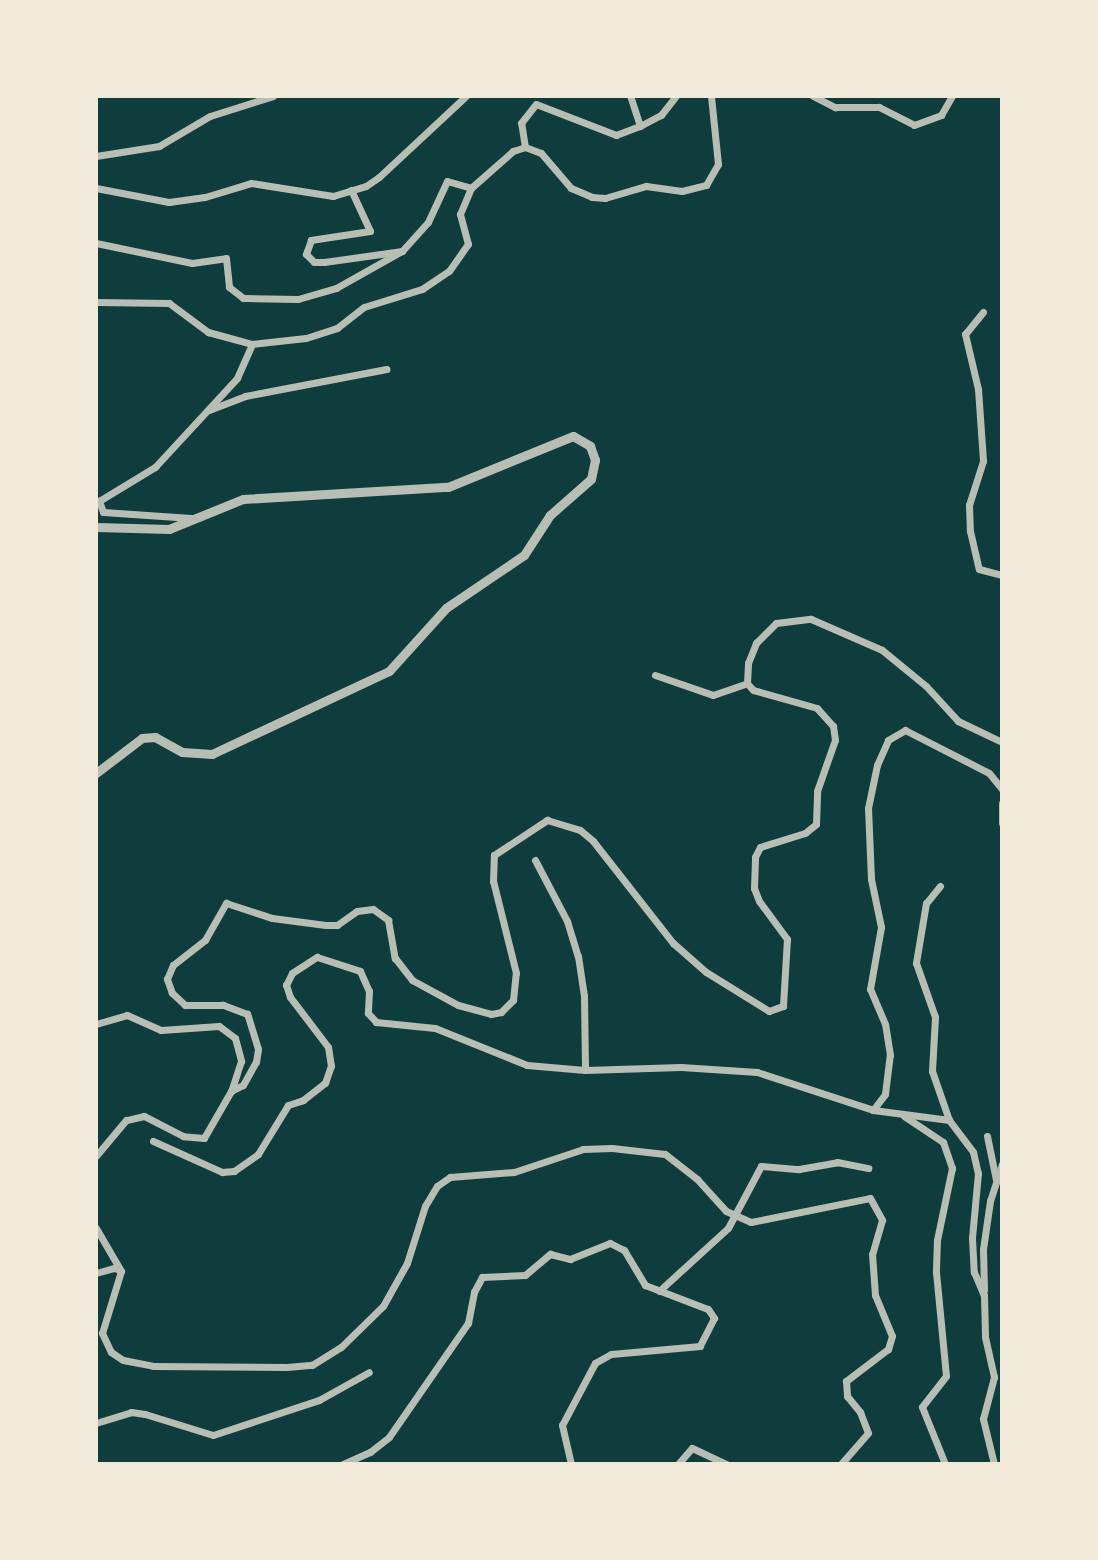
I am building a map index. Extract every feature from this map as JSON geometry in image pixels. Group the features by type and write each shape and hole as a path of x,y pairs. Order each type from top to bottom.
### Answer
{"street":[{"path":"96,156 159,146 210,116 273,96"},
{"path":"96,188 169,202 205,198 251,183 316,196 351,190 379,177 466,96"},
{"path":"630,96 640,125"},
{"path":"525,148 521,123 536,104 608,134 624,133 661,115 676,96"},
{"path":"96,302 169,303 208,332 252,344 306,338 337,328 364,307 436,281 468,244 460,214 471,188 497,163 525,148 541,153 571,188 592,197 605,198 646,186 697,188 706,185 717,170 711,96"},
{"path":"813,96 835,107 879,107 914,125 941,115 952,96"},
{"path":"96,243 192,263 226,258 229,287 243,298 259,301 298,299 327,291 402,251 428,222 447,181 471,188"},
{"path":"351,190 370,231 311,240 309,257 324,262 402,251"},
{"path":"983,312 965,334 978,389 983,461 969,505 970,524 975,562 990,575 1002,575"},
{"path":"193,518 103,512 99,501 155,467 237,378 252,344"},
{"path":"205,411 245,396 386,369"},
{"path":"96,527 161,530 243,499 448,487 573,436 590,446 595,460 591,479 550,515 524,555 446,608 389,671 212,754 182,752 155,737 142,738 96,773"},
{"path":"231,1091 243,1085 256,1062 258,1048 247,1014 223,1005 185,1005 172,993 167,979 173,965 205,940 226,903 272,918 326,925 373,909 388,920 395,958 412,980 458,1004 491,1014 501,1012 513,1000 516,973 493,881 494,855 547,820 580,830 593,841 673,943 706,972 769,1011 777,1011 785,998 787,939 758,901 754,888 755,857 760,847 804,833 816,824 817,791 835,740 833,726 817,708 753,690 747,683 748,663 763,633 787,620 811,620 882,650 926,686 958,721 1002,741"},
{"path":"656,676 713,695 747,683"},
{"path":"873,1110 885,1094 890,1055 885,1024 870,989 881,927 871,879 868,808 877,765 888,740 905,730 989,773 1002,789"},
{"path":"1002,803 1002,823"},
{"path":"534,860 567,921 578,956 584,996 585,1070"},
{"path":"940,886 926,904 916,963 935,1017 932,1071 949,1120 966,1139 978,1173 972,1238 974,1272 984,1294"},
{"path":"153,1141 222,1172 234,1171 258,1154 288,1105 303,1100 325,1083 331,1066 328,1047 290,998 286,985 305,962 317,957 360,971 369,991 368,1013 376,1022 435,1028 527,1065 585,1070 681,1067 757,1072 873,1110 949,1120"},
{"path":"96,1024 127,1016 161,1030 195,1025 226,1028 235,1038 241,1061 231,1091 204,1138 183,1136 144,1116 126,1120 96,1156"},
{"path":"901,1114 943,1142 952,1168 937,1240 936,1272 946,1376 922,1407 945,1464"},
{"path":"987,1136 996,1181"},
{"path":"96,1228 121,1271 102,1333 111,1352 123,1360 180,1367 287,1367 312,1365 341,1347 383,1306 407,1263 425,1206 437,1186 450,1177 514,1172 583,1149 657,1151 697,1179 736,1218 761,1222 860,1197 870,1198 880,1210 881,1230 872,1254 872,1269 891,1344 846,1381 847,1396 860,1412 868,1433 841,1464"},
{"path":"659,1291 736,1218 761,1166 799,1169 836,1162 868,1167"},
{"path":"994,1464 983,1419 994,1385 985,1337 983,1249 996,1181 1002,1164"},
{"path":"342,1464 370,1452 389,1437 468,1322 474,1292 482,1278 525,1275 550,1254 570,1259 610,1243 624,1250 645,1285 712,1311 713,1323 705,1342 695,1348 611,1354 595,1363 562,1425 571,1464"},
{"path":"96,1273 114,1268 121,1271"},
{"path":"96,1423 131,1412 213,1435 319,1399 369,1372"},
{"path":"678,1464 692,1448 726,1464"}]}
